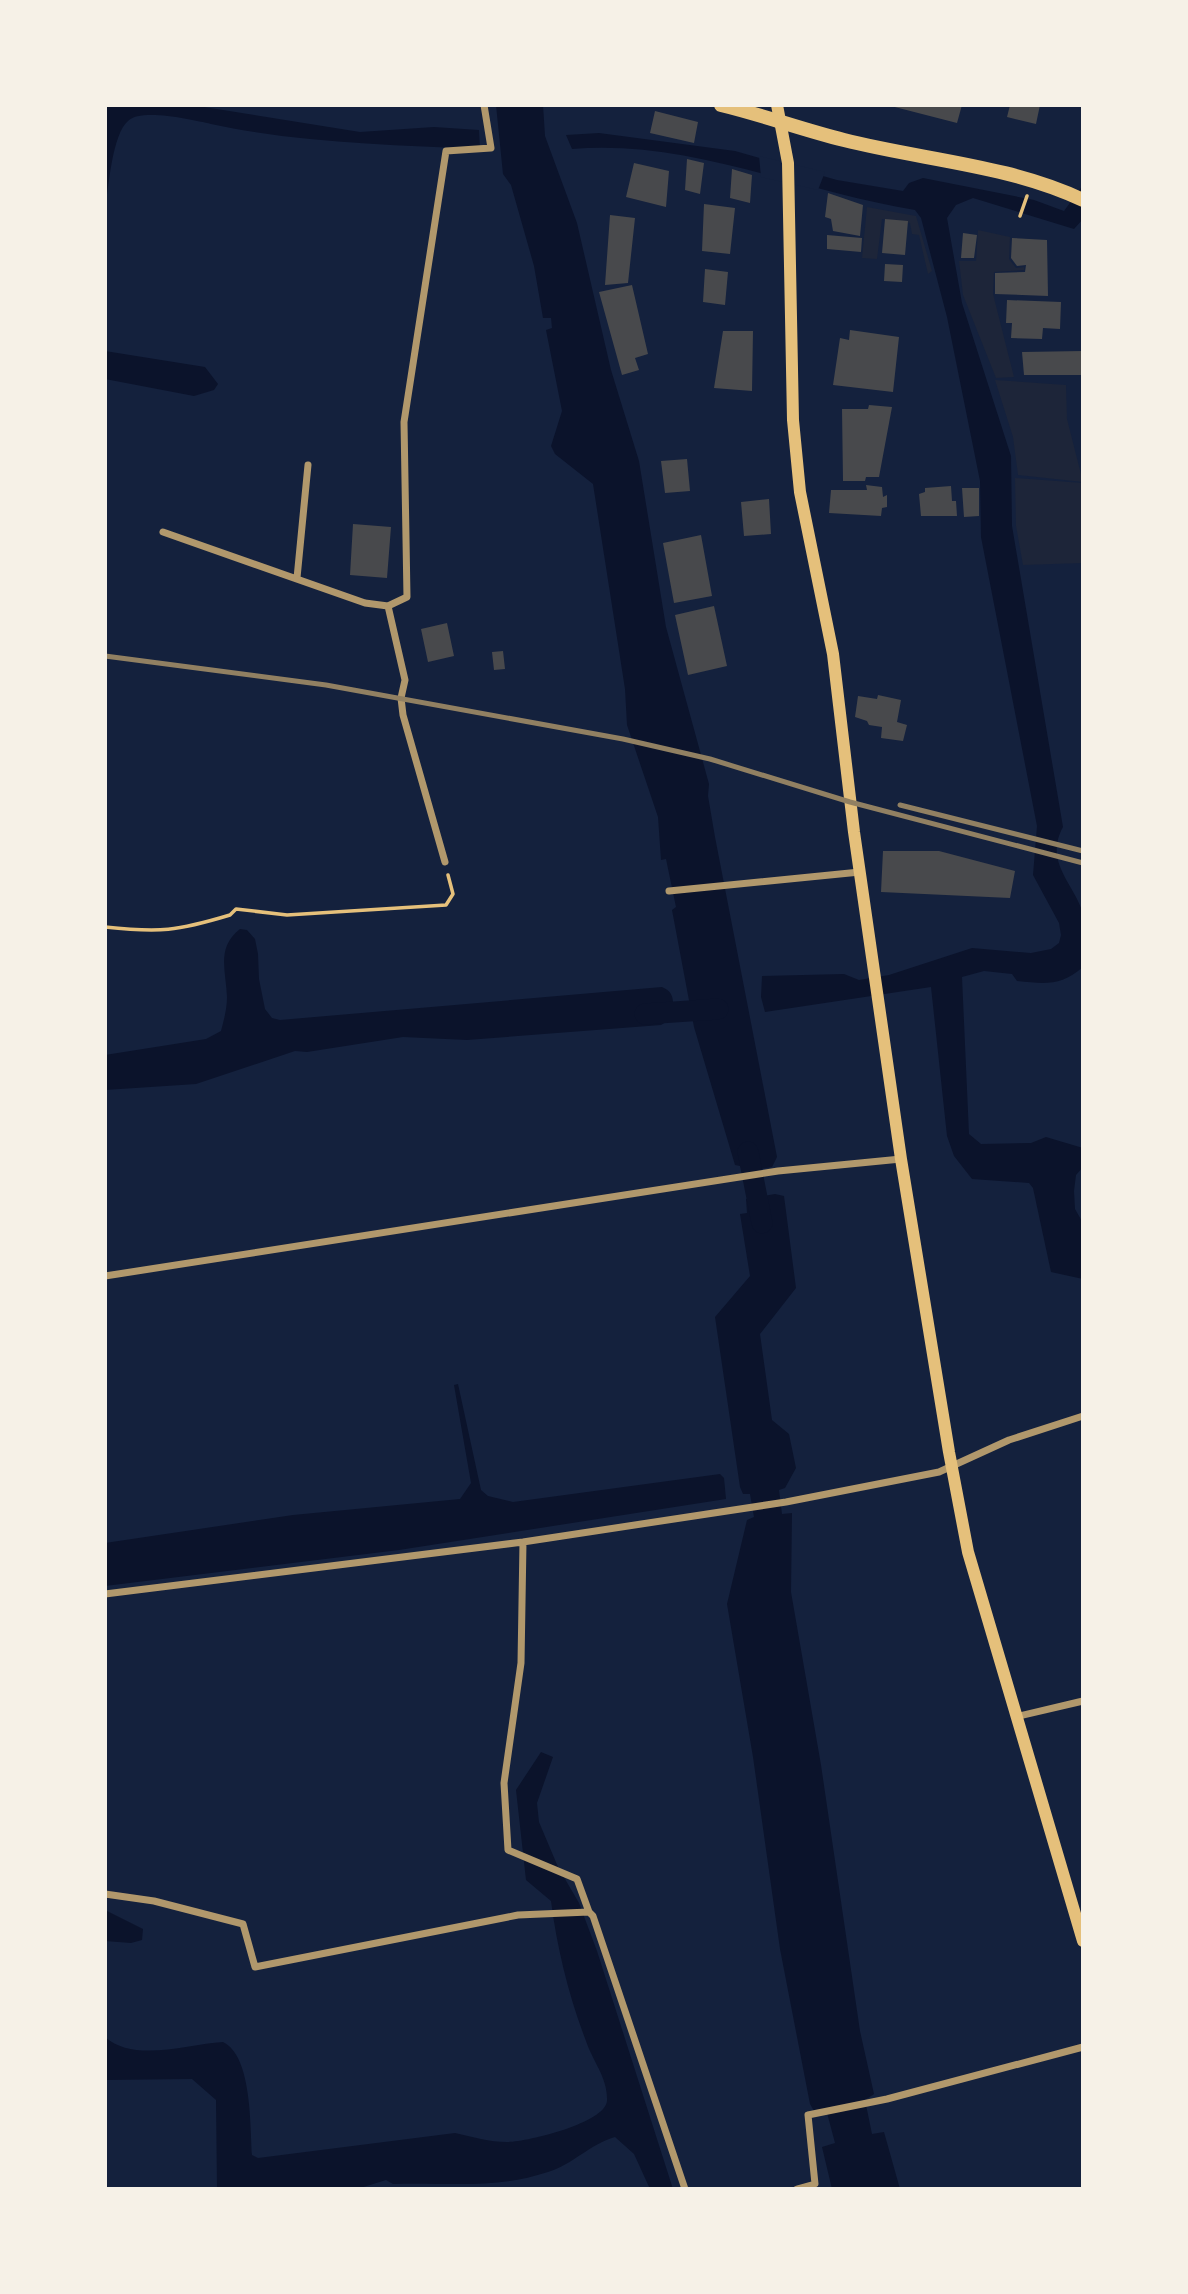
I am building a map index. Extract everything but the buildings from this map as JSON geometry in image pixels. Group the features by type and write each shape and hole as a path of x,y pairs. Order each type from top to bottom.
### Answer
{"main road":[{"path":"721,105 778,112 842,140 1048,184 1083,201"},
{"path":"778,112 789,163 793,420 800,492 833,654 860,872 901,1159 968,1552 1014,1717 1083,1941"}],"street":[{"path":"163,532 365,603 388,606 407,597 404,422 446,151 491,148 484,105"},
{"path":"296,578 308,465"},
{"path":"388,606 405,680 401,698 403,715 445,863"},
{"path":"669,891 860,872"},
{"path":"105,1276 778,1171 901,1159"},
{"path":"105,1594 523,1542 786,1502 953,1468 959,1462 1009,1440 1083,1416"},
{"path":"523,1542 521,1663 505,1783 508,1850 577,1879 593,1916 685,2189"},
{"path":"1014,1717 1083,1701"},
{"path":"105,1894 154,1901 243,1924 255,1967 518,1915 589,1912"},
{"path":"797,2189 815,2184 808,2115 887,2099 1083,2047"}],"path":[{"path":"105,927 151,932 178,930 230,915 236,909 287,915 446,905 453,894 445,863"}],"shaded area":[{"path":"105,105 198,106 360,132 434,127 479,130 480,149 311,139 180,118 144,115 128,121 118,137 105,208"},
{"path":"496,105 543,105 545,136 577,223 611,370 639,461 666,627 709,784 708,796 715,837 777,1157 772,1167 743,1172 740,1166 735,1165 694,1027 672,910 676,907 666,859 661,860 658,817 627,725 625,689 593,484 555,454 551,446 562,411 546,330 552,328 551,318 543,318 534,266 511,185 503,174"},
{"path":"599,133 735,151 837,180 903,191 909,183 923,178 1034,200 1064,211 1083,185 1083,219 1074,229 973,198 956,205 947,218 962,303 1011,456 1012,526 1063,827 1058,839 1058,861 1083,913 1085,926 1083,967 1060,981 1017,981 1012,974 984,971 962,977 969,1134 981,1144 1031,1143 1046,1137 1083,1148 1083,1167 1076,1175 1074,1191 1075,1209 1083,1223 1083,1279 1051,1272 1033,1188 1029,1183 972,1179 954,1156 947,1136 931,987 765,1012 761,997 762,976 844,974 859,980 889,975 972,948 1031,953 1051,949 1059,943 1061,935 1059,923 1033,875 1037,826 981,537 980,481 947,317 921,218 915,210 872,202 702,159 616,148 572,149 566,135"},
{"path":"867,207 916,216 932,271 928,274 919,235 912,234 910,223 882,219 877,259 862,258"},
{"path":"978,230 1010,237 1009,259 1016,268 1024,267 1024,270 994,272 993,294 1014,377 996,378 963,295 959,261 976,261"},
{"path":"105,351 205,367 218,384 214,390 194,396 105,379"},
{"path":"995,380 1066,385 1067,419 1083,482 1018,475 1013,437"},
{"path":"1015,478 1083,483 1083,563 1023,565 1016,526"},
{"path":"240,929 247,930 255,939 265,1009 272,1018 280,1020 662,987 672,996 671,1019 661,1025 467,1040 403,1037 307,1052 295,1051 196,1084 105,1090 105,1055 206,1039 221,1031 227,1001 225,952"},
{"path":"775,1194 784,1196 796,1288 760,1334 772,1420 789,1434 796,1468 785,1488 779,1490 782,1514 792,1513 791,1592 821,1765 860,2031 874,2094 865,2100 872,2134 884,2132 900,2189 832,2189 822,2147 835,2143 826,2109 814,2111 810,2104 780,1949 753,1757 727,1604 747,1520 754,1517 750,1494 743,1494 740,1487 715,1317 750,1276 740,1214 747,1213 746,1199"},
{"path":"458,1384 481,1490 488,1496 513,1502 720,1474 724,1478 726,1499 399,1550 105,1586 105,1543 293,1515 460,1499 471,1483 454,1385"},
{"path":"541,1752 553,1757 537,1803 539,1822 558,1867 579,1903 597,1951 673,2189 650,2189 634,2154 615,2137 597,2144 557,2169 508,2181 393,2184 386,2180 357,2189 217,2189 216,2100 192,2079 105,2080 105,2037 117,2045 146,2051 223,2042 239,2061 244,2076 250,2110 252,2155 258,2158 455,2133 494,2141 517,2141 564,2130 593,2117 603,2109 607,2101 603,2077 586,2041 569,1990 551,1901 526,1880 516,1790"},
{"path":"105,1910 143,1929 142,1940 131,1943 105,1941"}],"pier":[{"path":"759,156 825,172 818,190 761,177"}],"waterway":[{"path":"645,1014 718,1009"},
{"path":"748,1152 762,1223"}],"railway":[{"path":"105,656 326,685 623,739 710,759 850,802 1083,863"},
{"path":"900,805 1083,851"}]}
